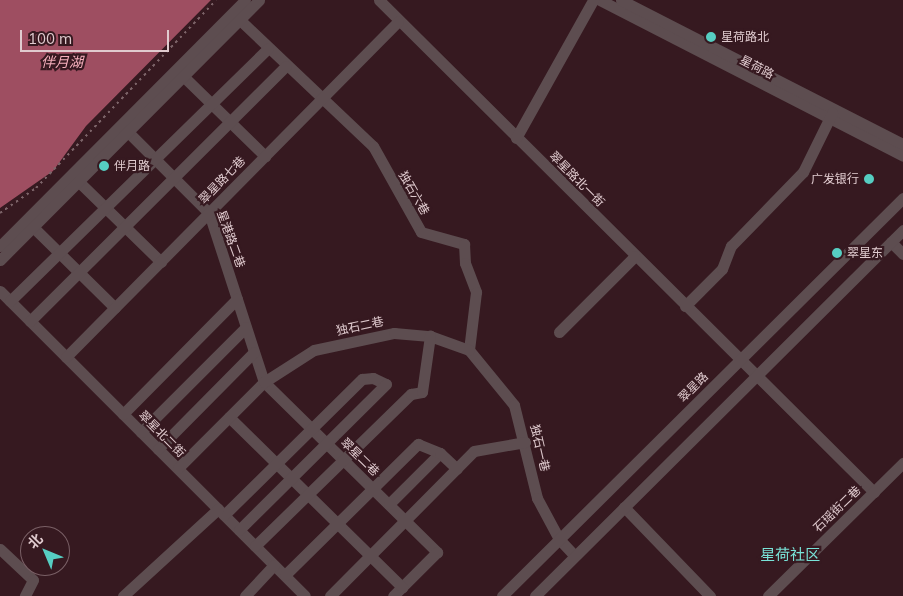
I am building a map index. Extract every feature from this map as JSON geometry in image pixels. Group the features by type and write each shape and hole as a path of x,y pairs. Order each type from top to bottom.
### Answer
{"street":[{"path":"0,246 245,0"},
{"path":"0,260 259,0"},
{"name":"翠星路北一街","path":"379,0 398,21 874,492"},
{"path":"516,138 594,0"},
{"name":"星荷路","path":"600,0 832,114 903,144"},
{"name":"星荷路","path":"621,0 832,114 903,156"},
{"path":"240,20 320,99"},
{"name":"翠星路七巷","path":"66,357 398,21"},
{"path":"10,301 268,48"},
{"path":"30,321 286,66"},
{"path":"183,76 265,156"},
{"name":"独石六巷","path":"320,99 373,146 421,232 464,244 464,263 476,292 469,350"},
{"path":"685,306 722,269 731,246 803,172 832,114"},
{"name":"星港路二巷","path":"128,132 209,213 264,382"},
{"path":"78,181 161,262"},
{"name":"翠星路","path":"502,596 903,198"},
{"path":"33,227 115,308"},
{"path":"535,596 903,230"},
{"path":"891,242 903,254"},
{"path":"559,332 635,256"},
{"name":"翠星北二街","path":"0,291 305,596"},
{"path":"123,414 237,299"},
{"path":"141,432 246,327"},
{"name":"独石二巷","path":"178,468 264,382 314,350 394,333 430,336 469,350"},
{"path":"255,546 410,394 422,392 430,336"},
{"name":"独石一巷","path":"469,350 514,405 525,442 537,498 559,540 575,556"},
{"path":"158,449 254,352"},
{"path":"122,596 277,464 362,379 373,378 386,384 239,530"},
{"name":"翠星二巷","path":"264,382 437,552 397,592"},
{"path":"229,417 370,556 397,592"},
{"path":"330,596 474,451 525,442"},
{"path":"285,576 418,444 440,453 456,469"},
{"path":"389,504 440,453"},
{"name":"石瑶街二巷","path":"768,596 903,463"},
{"path":"624,507 710,596"},
{"path":"0,549 33,580 25,596"},
{"path":"245,596 274,564"}],"path":[{"path":"0,213 36,188 216,0"}],"water":[{"name":"伴月湖","path":"0,0 211,0 86,126 53,171 0,208"}],"place":[{"name":"星荷路北","path":"711,37"},
{"name":"伴月路","path":"104,166"},
{"name":"广发银行","path":"869,179"},
{"name":"翠星东","path":"837,253"}],"district":[{"name":"星荷社区","path":"790,555"}]}
